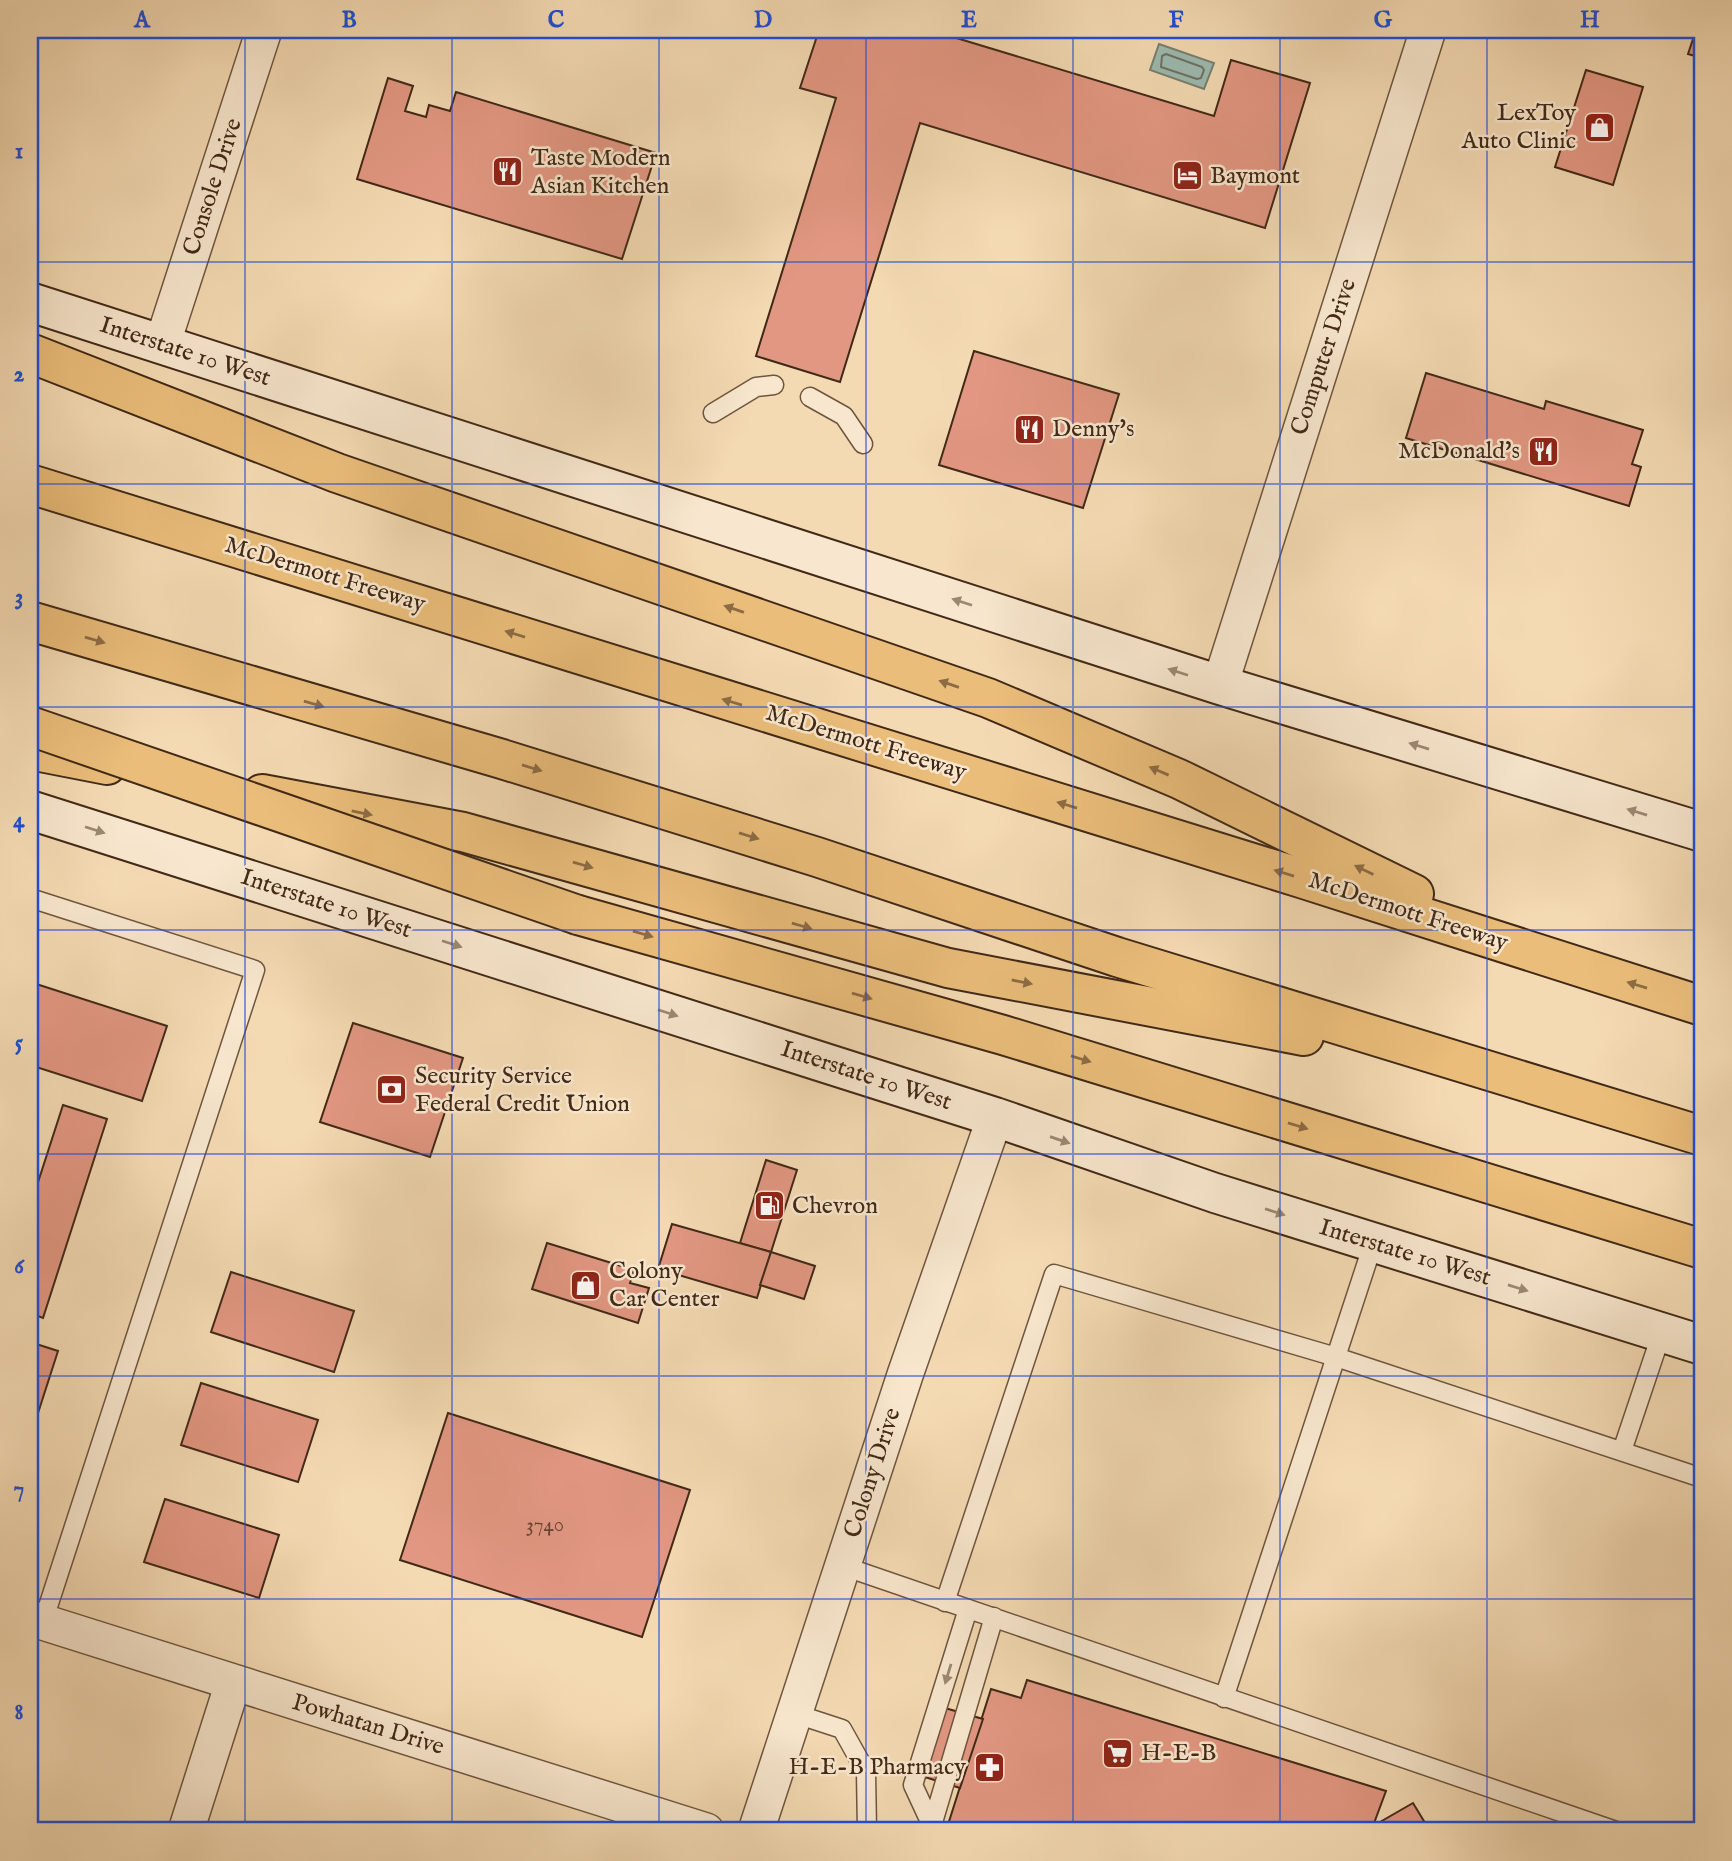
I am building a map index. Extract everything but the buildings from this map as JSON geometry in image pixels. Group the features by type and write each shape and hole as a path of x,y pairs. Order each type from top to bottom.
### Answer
{"highway":[{"path":"30,353 337,473 988,698 1179,779 1536,953"},
{"name":"McDermott Freeway","path":"30,484 1278,871 1702,1006"},
{"path":"30,621 528,767 817,857 1117,957 1702,1136"},
{"path":"30,726 578,915 1003,1035 1702,1249"},
{"path":"30,750 464,832 948,968 1501,1074"}],"main road":[{"name":"Interstate 10 West","path":"30,302 1220,685 1702,832"},
{"name":"Interstate 10 West","path":"30,810 995,1117 1373,1244 1702,1345"}],"street":[{"name":"Console Drive","path":"162,345 264,30"},
{"name":"Computer Drive","path":"1220,685 1428,30"},
{"name":"Colony Drive","path":"756,1831 910,1363 995,1117"},
{"name":"Powhatan Drive","path":"36,1620 706,1831"},
{"path":"186,1831 233,1683"}],"lane":[{"path":"713,413 756,387 774,385"},
{"path":"810,397 844,416 863,444"},
{"path":"30,898 255,970 36,1620"},
{"path":"1224,1698 1373,1244"},
{"path":"945,1602 1054,1274 1336,1357 1702,1478"},
{"path":"1622,1451 1662,1332"},
{"path":"843,1566 1616,1831"},
{"path":"931,1829 913,1785 968,1609"},
{"path":"931,1829 994,1617"},
{"path":"796,1714 842,1729 866,1772 867,1831"}],"water":[{"path":"1159,44 1214,63 1204,89 1150,70"}],"place":[{"name":"LexToy Auto Clinic","path":"1599,127"},
{"name":"Taste Modern Asian Kitchen","path":"508,172"},
{"name":"Baymont","path":"1187,176"},
{"name":"Denny's","path":"1029,429"},
{"name":"McDonald's","path":"1543,451"},
{"name":"Security Service Federal Credit Union","path":"392,1090"},
{"name":"Chevron","path":"769,1206"},
{"name":"Colony Car Center","path":"586,1285"},
{"name":"H-E-B","path":"1118,1753"},
{"name":"H-E-B Pharmacy","path":"989,1767"}]}
